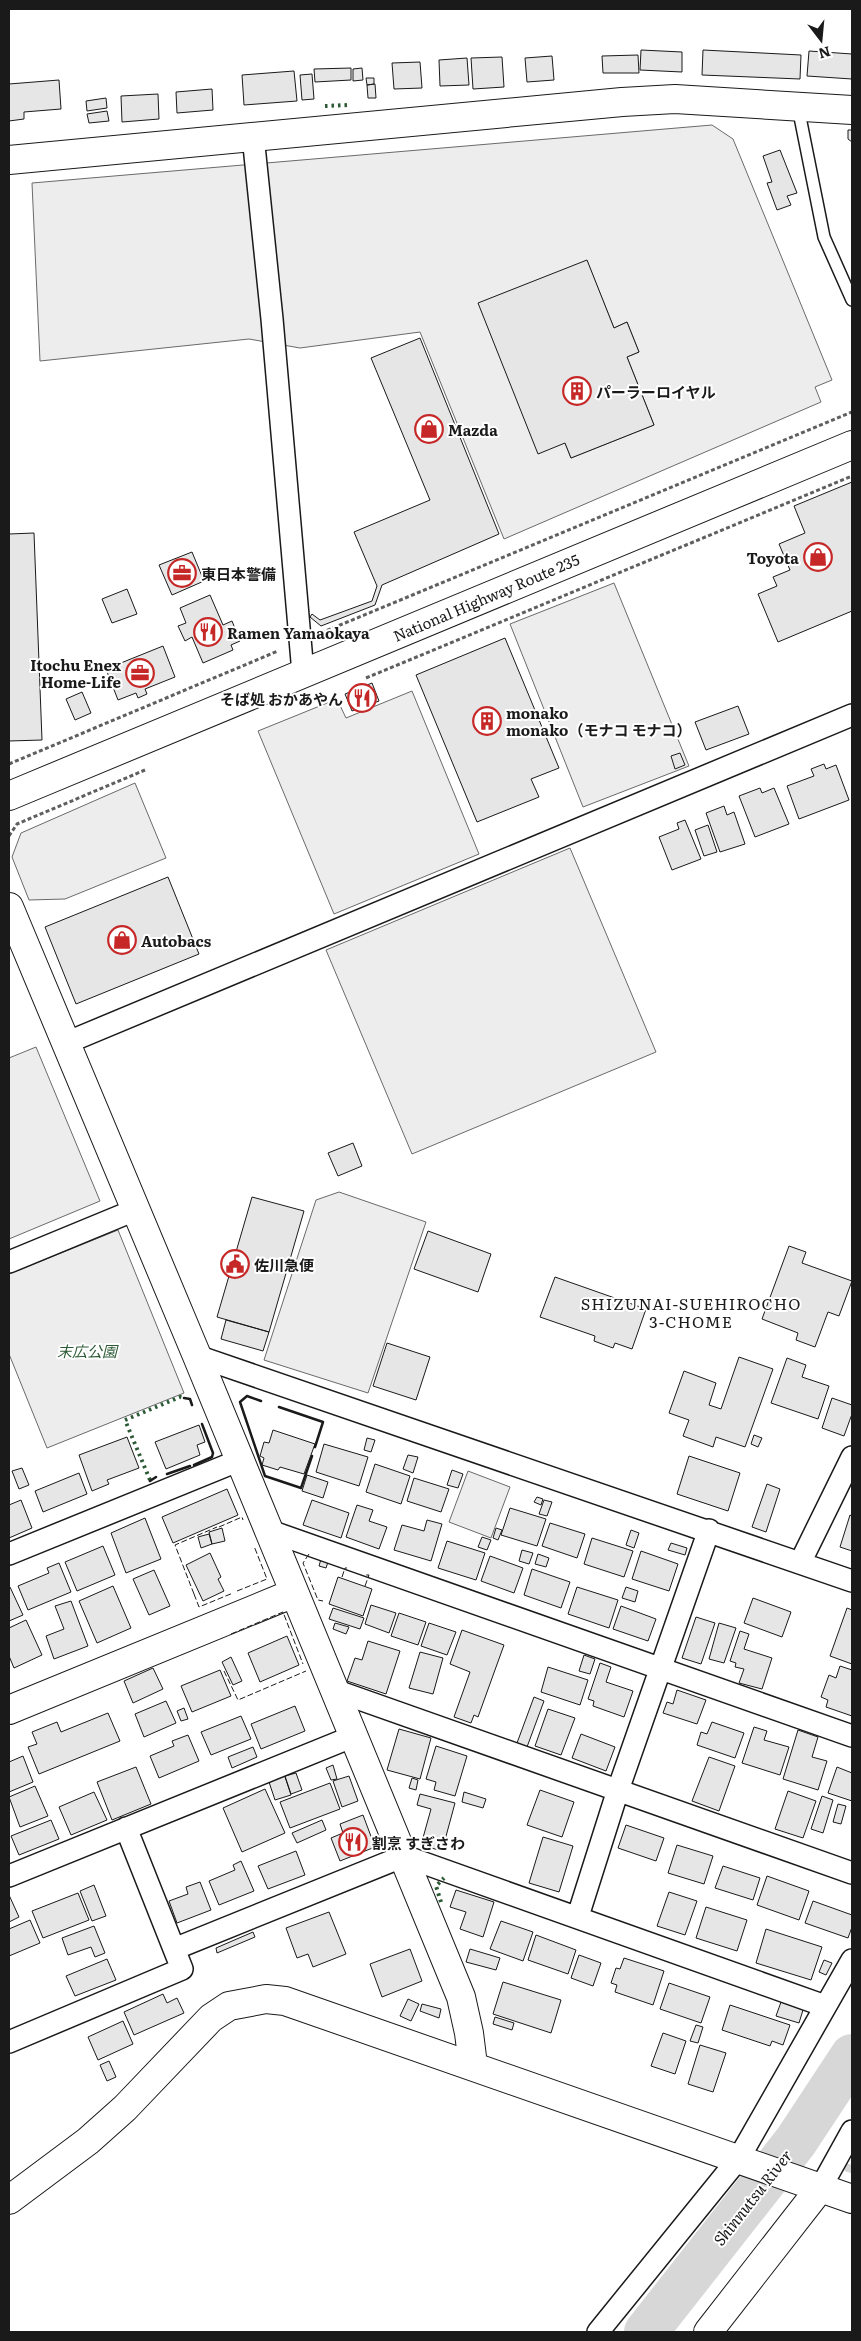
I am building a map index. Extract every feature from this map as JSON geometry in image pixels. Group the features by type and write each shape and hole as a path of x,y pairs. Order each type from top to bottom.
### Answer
{"main road":[{"path":"9,160 622,102 675,99 798,105 852,110"},
{"name":"National Highway Route 235","path":"9,796 852,445"},
{"path":"9,906 270,1531 461,1997 470,2033 473,2066"},
{"path":"9,1710 294,1592"},
{"path":"9,2200 96,2134 125,2108 211,2018 229,2006 266,1999 285,2001 852,2198"},
{"path":"708,2332 810,2183"}],"street":[{"path":"253,136 272,319 303,673"},
{"path":"66,1043 852,715"},
{"path":"9,1262 135,1210"},
{"path":"197,1356 709,1530 852,1581"},
{"path":"800,1563 852,1457"},
{"path":"9,1554 240,1460"},
{"path":"578,1916 618,1790 709,1530"},
{"path":"270,1531 852,1736"},
{"path":"334,1690 852,1874"},
{"path":"9,1876 354,1736"},
{"path":"9,2042 182,1969 126,1828"},
{"path":"174,1949 404,1856 578,1916 826,2006"},
{"path":"598,2332 747,2160 826,2006 852,1960"},
{"path":"810,2183 852,2131"}],"lane":[{"path":"798,105 824,237 852,300"}],"path":[{"path":"9,764 852,412"},
{"path":"364,679 852,476"},
{"path":"9,836 17,824 149,768"}],"shaded area":[{"path":"712,125 733,139 832,380 815,387 821,402 504,539 420,332 300,348 249,339 40,361 32,183","holes":["587,261 614,328 627,322 639,352 627,357 654,425 571,458 565,443"]},
{"path":"614,583 689,766 583,807 510,624"},
{"path":"412,691 479,854 334,914 258,731 337,699 346,718"},
{"path":"135,783 166,858 65,899 29,900 12,857 21,833"},
{"path":"570,848 656,1052 412,1154 326,950"},
{"path":"36,1047 100,1201 9,1239 9,1058"},
{"path":"339,1192 426,1222 368,1393 264,1360 316,1200"},
{"name":"末広公園","path":"118,1230 184,1393 47,1448 9,1354 9,1274"},
{"path":"468,1471 510,1487 491,1538 449,1522"}],"building":[{"path":"641,50 682,52 682,72 640,70"},
{"path":"703,50 801,55 800,79 702,75"},
{"path":"809,51 852,54 852,79 807,76"},
{"path":"638,55 639,73 603,73 602,56"},
{"path":"552,56 554,80 527,82 525,58"},
{"path":"502,57 504,87 473,89 471,58"},
{"path":"467,58 469,85 440,86 439,60"},
{"path":"420,62 422,88 394,89 392,63"},
{"path":"351,68 351,80 315,82 314,69"},
{"path":"362,68 363,80 353,81 353,69"},
{"path":"294,71 297,101 244,105 242,75"},
{"path":"312,74 314,99 302,100 300,75"},
{"path":"366,78 374,78 374,84 367,85"},
{"path":"59,80 61,109 24,112 24,119 9,121 9,84"},
{"path":"375,84 376,98 368,98 367,85"},
{"path":"212,89 213,110 177,113 176,92"},
{"path":"158,94 159,119 122,122 121,96"},
{"path":"106,98 107,108 87,111 86,101"},
{"path":"107,111 109,121 89,123 87,114"},
{"path":"848,130 852,130 852,142 848,139"},
{"path":"780,150 797,193 787,196 791,205 777,210 767,183 772,182 763,156"},
{"name":"パーラーロイヤル","path":"587,260 614,328 627,322 639,352 627,357 654,425 571,458 565,443 538,454 478,303"},
{"name":"Mazda","path":"420,338 499,534 382,585 375,605 321,626 310,617 312,614 320,620 372,601 377,586 354,532 430,500 371,358"},
{"name":"Toyota","path":"852,482 852,611 778,642 758,594 777,586 773,577 790,570 779,544 805,533 794,506"},
{"path":"34,533 42,740 9,741 9,534"},
{"name":"東日本警備","path":"192,552 204,581 172,595 159,565"},
{"path":"127,589 137,614 112,623 102,599"},
{"name":"Ramen Yamaokaya","path":"210,595 223,625 232,621 240,641 231,645 233,650 203,663 192,637 185,641 178,626 186,623 180,608"},
{"name":"monako monako（モナコ モナコ）","path":"505,638 559,768 531,779 539,797 477,822 416,675"},
{"name":"Itochu Enex Home-Life","path":"163,646 175,677 145,689 147,694 138,698 136,693 118,700 106,669"},
{"name":"そば処 おかあやん","path":"372,683 379,701 352,711 345,694"},
{"path":"82,692 91,713 75,720 66,699"},
{"path":"738,706 749,734 706,750 695,722"},
{"path":"680,753 685,765 675,769 671,756"},
{"path":"824,764 826,769 836,765 849,800 799,819 787,786 814,776 811,769"},
{"path":"760,788 762,793 774,788 789,824 755,837 739,796"},
{"path":"724,806 727,815 734,812 745,844 720,852 706,813"},
{"path":"685,820 701,859 672,870 659,837 679,829 677,823"},
{"path":"708,825 717,852 704,856 695,830"},
{"name":"Autobacs","path":"168,877 199,954 76,1004 45,927"},
{"path":"353,1143 362,1166 338,1176 328,1153"},
{"path":"252,1197 304,1211 269,1332 217,1317"},
{"path":"428,1231 491,1254 478,1292 414,1269"},
{"path":"789,1246 806,1252 802,1263 852,1281 839,1316 828,1312 815,1347 796,1340 798,1333 762,1319"},
{"path":"555,1277 646,1309 632,1349 615,1343 613,1348 594,1341 595,1336 540,1317"},
{"path":"226,1320 269,1332 263,1351 221,1339"},
{"path":"387,1343 430,1357 416,1400 373,1386"},
{"path":"739,1357 773,1369 745,1447 716,1437 713,1447 683,1436 689,1420 669,1413 684,1371 716,1383 709,1405 721,1409"},
{"path":"787,1358 806,1365 802,1377 829,1386 818,1419 771,1403"},
{"path":"832,1398 852,1405 852,1414 844,1436 822,1428"},
{"path":"199,1425 205,1442 197,1445 200,1455 166,1469 155,1442"},
{"path":"273,1430 315,1444 304,1474 280,1467 278,1470 262,1465 264,1458 260,1456 264,1442 269,1443"},
{"path":"754,1435 762,1438 758,1447 751,1444"},
{"path":"127,1437 139,1468 107,1480 109,1484 92,1491 79,1455"},
{"path":"367,1438 375,1440 371,1452 364,1450"},
{"path":"324,1444 368,1457 359,1486 316,1472"},
{"path":"408,1455 418,1457 413,1473 403,1469"},
{"path":"689,1456 740,1473 728,1511 677,1494"},
{"path":"375,1464 410,1476 401,1504 366,1492"},
{"path":"22,1468 29,1485 19,1489 12,1471"},
{"path":"452,1470 463,1474 458,1488 447,1485"},
{"path":"79,1473 87,1494 43,1512 35,1491"},
{"path":"307,1475 328,1482 323,1498 302,1491"},
{"path":"414,1478 449,1489 441,1512 407,1501"},
{"path":"767,1484 780,1489 766,1532 752,1527"},
{"path":"227,1489 238,1515 173,1543 162,1517"},
{"path":"537,1497 543,1499 541,1505 534,1502"},
{"path":"21,1500 32,1528 9,1538 9,1505"},
{"path":"312,1500 349,1513 341,1538 303,1525"},
{"path":"544,1500 552,1502 547,1516 539,1514"},
{"path":"357,1505 373,1510 369,1521 387,1527 379,1549 346,1537"},
{"path":"510,1508 546,1519 537,1546 501,1535"},
{"path":"850,1515 852,1516 852,1551 840,1547"},
{"path":"145,1518 161,1559 126,1573 111,1533"},
{"path":"427,1520 442,1524 431,1561 394,1550 402,1525 424,1531"},
{"path":"550,1523 585,1534 577,1558 542,1546"},
{"path":"222,1528 225,1541 212,1544 209,1532"},
{"path":"496,1528 502,1530 498,1540 493,1538"},
{"path":"631,1530 639,1533 634,1548 626,1545"},
{"path":"209,1534 212,1544 201,1548 198,1537"},
{"path":"482,1537 491,1540 487,1550 478,1547"},
{"path":"592,1538 633,1551 624,1577 584,1564"},
{"path":"447,1541 485,1553 476,1580 438,1568"},
{"path":"671,1543 687,1548 685,1555 668,1550"},
{"path":"103,1546 115,1575 77,1591 65,1562"},
{"path":"522,1550 533,1553 529,1564 519,1561"},
{"path":"641,1551 678,1564 669,1591 632,1579"},
{"path":"210,1553 221,1577 218,1579 224,1591 203,1601 186,1565"},
{"path":"538,1554 549,1558 546,1567 535,1564"},
{"path":"490,1556 523,1568 514,1593 481,1581"},
{"path":"321,1559 328,1562 326,1568 319,1566"},
{"path":"59,1563 71,1592 28,1610 18,1586 49,1573 47,1568"},
{"path":"532,1569 570,1582 561,1608 524,1595"},
{"path":"154,1570 170,1606 149,1615 133,1579"},
{"path":"338,1577 372,1589 363,1616 329,1604"},
{"path":"113,1586 131,1628 97,1643 79,1601"},
{"path":"9,1587 23,1615 9,1621"},
{"path":"577,1587 618,1600 609,1628 568,1614"},
{"path":"626,1587 638,1591 635,1602 622,1598"},
{"path":"753,1598 791,1612 782,1637 744,1623"},
{"path":"71,1601 88,1646 54,1659 46,1636 64,1629 55,1606"},
{"path":"371,1605 396,1613 389,1633 365,1624"},
{"path":"621,1606 656,1619 648,1641 613,1629"},
{"path":"333,1608 364,1618 360,1629 329,1619"},
{"path":"847,1608 852,1610 852,1664 830,1656"},
{"path":"399,1613 426,1622 418,1645 391,1636"},
{"path":"696,1617 715,1623 701,1664 682,1658"},
{"path":"26,1620 42,1655 14,1668 9,1656 9,1628"},
{"path":"335,1623 349,1627 346,1634 333,1629"},
{"path":"429,1623 456,1632 447,1655 421,1646"},
{"path":"719,1623 736,1628 724,1663 709,1659"},
{"path":"462,1630 504,1645 478,1717 474,1715 471,1723 454,1717 470,1672 450,1664"},
{"path":"740,1631 749,1634 744,1649 772,1658 762,1689 739,1683 744,1669 735,1667 736,1663 730,1661"},
{"path":"287,1636 299,1665 260,1682 248,1653"},
{"path":"368,1641 400,1651 386,1694 347,1681 355,1658 362,1660"},
{"path":"420,1652 443,1658 433,1694 409,1688"},
{"path":"584,1655 595,1659 590,1674 579,1671"},
{"path":"231,1657 242,1681 233,1685 222,1662"},
{"path":"600,1663 611,1667 606,1682 633,1691 624,1717 593,1706 594,1701 588,1699"},
{"path":"840,1666 852,1670 852,1716 826,1707 828,1700 821,1697 829,1675 836,1678"},
{"path":"548,1667 588,1680 580,1705 541,1692"},
{"path":"153,1668 163,1689 133,1703 124,1681"},
{"path":"220,1670 231,1696 192,1712 181,1686"},
{"path":"677,1690 706,1700 697,1724 663,1713 667,1702 673,1704"},
{"path":"534,1697 544,1701 527,1747 517,1743"},
{"path":"166,1701 176,1723 144,1737 135,1714"},
{"path":"295,1706 305,1731 261,1749 251,1724"},
{"path":"184,1708 188,1719 181,1721 177,1711"},
{"path":"548,1709 575,1718 561,1755 535,1746"},
{"path":"108,1713 120,1741 39,1774 28,1747 37,1744 32,1732 57,1722 61,1732"},
{"path":"241,1716 251,1739 211,1755 201,1732"},
{"path":"712,1722 744,1733 735,1758 697,1745 701,1732 707,1734"},
{"path":"754,1727 767,1731 764,1740 789,1747 780,1775 742,1763"},
{"path":"399,1729 431,1738 420,1779 387,1770"},
{"path":"798,1730 818,1737 812,1757 827,1761 818,1790 783,1779"},
{"path":"581,1734 615,1747 606,1771 572,1758"},
{"path":"188,1735 199,1761 159,1778 150,1756 174,1746 172,1741"},
{"path":"436,1746 467,1756 455,1796 434,1790 436,1782 426,1779"},
{"path":"253,1747 257,1757 232,1768 228,1757"},
{"path":"23,1756 33,1782 9,1792 9,1762"},
{"path":"709,1757 735,1766 719,1811 692,1801"},
{"path":"333,1765 337,1779 331,1780 326,1768"},
{"path":"136,1767 151,1804 112,1820 97,1782"},
{"path":"837,1767 852,1773 852,1801 828,1793"},
{"path":"296,1773 302,1790 291,1794 285,1776"},
{"path":"284,1774 291,1795 275,1800 268,1779"},
{"path":"349,1776 358,1801 342,1807 333,1781"},
{"path":"412,1778 418,1780 416,1790 409,1788"},
{"path":"330,1783 340,1809 290,1828 280,1802"},
{"path":"35,1786 48,1816 20,1827 9,1797"},
{"path":"265,1789 285,1833 242,1852 223,1808"},
{"path":"540,1790 574,1802 562,1837 527,1825"},
{"path":"788,1791 816,1801 803,1838 775,1829"},
{"path":"94,1792 107,1820 71,1835 59,1807"},
{"path":"464,1792 486,1799 483,1808 462,1802"},
{"path":"420,1794 455,1803 442,1851 421,1845 431,1809 417,1805"},
{"path":"822,1796 833,1800 823,1833 811,1829"},
{"path":"838,1804 846,1806 841,1824 833,1822"},
{"name":"割烹 すぎさわ","path":"363,1815 375,1847 340,1861 331,1838 343,1833 340,1824"},
{"path":"51,1820 59,1839 19,1855 11,1836"},
{"path":"322,1820 326,1830 297,1843 292,1833"},
{"path":"626,1825 664,1838 656,1861 618,1848"},
{"path":"543,1837 573,1846 559,1892 529,1883"},
{"path":"677,1845 713,1856 704,1884 668,1873"},
{"path":"296,1851 305,1875 268,1889 258,1866"},
{"path":"241,1861 254,1891 219,1905 209,1881 235,1870 233,1865"},
{"path":"723,1866 760,1878 753,1900 715,1888"},
{"path":"767,1876 809,1891 799,1920 757,1905"},
{"path":"200,1882 211,1910 177,1923 169,1901 188,1894 186,1887"},
{"path":"94,1885 106,1916 92,1921 80,1891"},
{"path":"456,1890 494,1902 483,1937 460,1929 466,1912 450,1907"},
{"path":"669,1892 697,1901 685,1935 657,1926"},
{"path":"78,1893 89,1920 43,1938 32,1911"},
{"path":"9,1895 19,1917 9,1922"},
{"path":"813,1901 852,1915 852,1927 848,1938 805,1923"},
{"path":"706,1907 747,1920 737,1951 696,1938"},
{"path":"329,1912 346,1954 313,1967 308,1954 297,1958 286,1928"},
{"path":"30,1920 40,1943 9,1956 9,1929"},
{"path":"501,1921 533,1932 523,1961 490,1949"},
{"path":"94,1926 105,1953 95,1957 91,1947 68,1955 62,1938"},
{"path":"766,1929 822,1947 811,1980 756,1963"},
{"path":"253,1932 255,1937 217,1953 216,1948"},
{"path":"536,1935 576,1950 568,1974 528,1960"},
{"path":"410,1949 422,1981 382,1997 370,1964"},
{"path":"470,1949 500,1958 496,1970 466,1962"},
{"path":"579,1955 601,1963 593,1986 571,1978"},
{"path":"624,1958 664,1971 653,2005 615,1992 617,1985 611,1983 616,1968 620,1969"},
{"path":"107,1959 116,1980 75,1996 66,1976"},
{"path":"824,1960 832,1963 826,1975 819,1972"},
{"path":"503,1982 561,2000 551,2033 493,2014"},
{"path":"669,1983 710,1997 701,2023 660,2009"},
{"path":"163,1994 167,2003 177,1998 184,2013 134,2035 124,2012"},
{"path":"408,1999 419,2004 411,2021 400,2016"},
{"path":"781,2002 803,2010 799,2023 776,2016"},
{"path":"422,2004 441,2009 439,2018 420,2011"},
{"path":"730,2005 790,2025 783,2045 772,2041 770,2046 722,2030"},
{"path":"495,2017 514,2023 512,2030 493,2024"},
{"path":"123,2021 133,2044 98,2060 88,2037"},
{"path":"696,2025 703,2027 698,2043 690,2041"},
{"path":"663,2033 686,2041 675,2074 651,2066"},
{"path":"700,2045 726,2053 713,2092 688,2084"},
{"path":"109,2061 116,2077 107,2081 100,2065"}],"waterway":[{"name":"Shinnutsu River","path":"646,2332 796,2141 852,2056"},
{"path":"796,2141 807,2148"},
{"path":"848,2168 852,2169"}],"hedge":[{"path":"325,106 348,105"},
{"path":"150,1480 125,1420 180,1397 183,1398"},
{"path":"441,1902 436,1886 444,1878"}],"fence":[{"path":"219,1527 242,1517 243,1520"},
{"path":"194,1594 175,1545 217,1527"},
{"path":"237,1591 267,1579 254,1546"},
{"path":"309,1554 303,1563 318,1600 323,1601"},
{"path":"342,1577 345,1568 347,1568"},
{"path":"365,1586 369,1575 366,1575"},
{"path":"194,1594 199,1607 233,1593"},
{"path":"231,1634 283,1612 303,1664"},
{"path":"224,1671 238,1700 306,1671"}],"wall":[{"path":"261,1401 247,1396 240,1402 265,1476 301,1488 312,1456"},
{"path":"184,1398 190,1399 192,1405"},
{"path":"279,1407 323,1422 315,1447"},
{"path":"194,1465 212,1457 213,1453 202,1424"},
{"path":"167,1474 190,1466"},
{"path":"150,1481 156,1477"}],"place":[{"name":"パーラーロイヤル","path":"577,391"},
{"name":"Mazda","path":"429,429"},
{"name":"Toyota","path":"818,557"},
{"name":"東日本警備","path":"182,573"},
{"name":"Ramen Yamaokaya","path":"208,632"},
{"name":"Itochu Enex Home-Life","path":"140,673"},
{"name":"そば処 おかあやん","path":"362,698"},
{"name":"monako monako（モナコ モナコ）","path":"487,721"},
{"name":"Autobacs","path":"122,940"},
{"name":"佐川急便","path":"235,1264"},
{"name":"割烹 すぎさわ","path":"353,1842"}],"district":[{"name":"SHIZUNAI-SUEHIROCHO 3-CHOME","path":"691,1312"}]}
